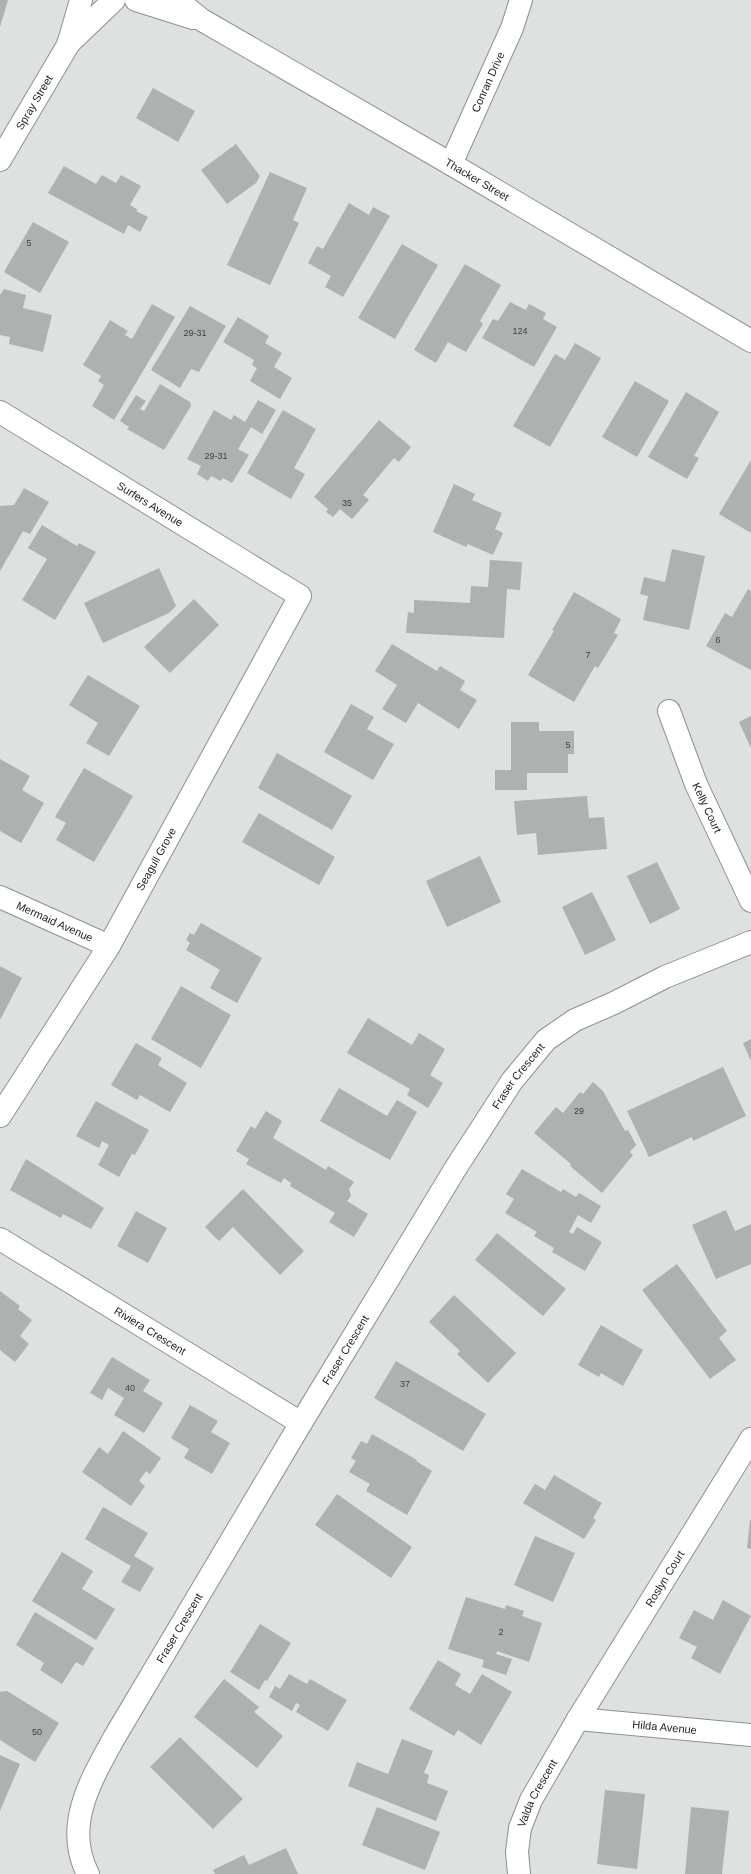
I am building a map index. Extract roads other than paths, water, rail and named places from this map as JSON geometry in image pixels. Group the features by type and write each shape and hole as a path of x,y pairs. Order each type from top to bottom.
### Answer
{"street":[{"name":"Spray Street","path":"0,160 68,45 81,0"},
{"name":"Spray Street","path":"68,45 114,0"},
{"name":"Thacker Street","path":"136,0 202,20"},
{"name":"Thacker Street","path":"177,0 202,20 452,164 751,340"},
{"name":"Conran Drive","path":"452,164 512,28 521,0"},
{"name":"Surfers Avenue","path":"0,412 300,596"},
{"name":"Seagull Grove","path":"0,1116 109,946 300,596"},
{"name":"Kelly Court","path":"670,711 696,784 751,901"},
{"name":"Mermaid Avenue","path":"0,897 109,946"},
{"name":"Fraser Crescent","path":"88,1874 84,1865 77,1833 82,1805 95,1773 114,1738 301,1423 484,1122 512,1081 546,1040 575,1020 614,1003 664,977 751,942"},
{"name":"Riviera Crescent","path":"0,1239 301,1423"},
{"name":"Roslyn Court","path":"578,1719 751,1439"},
{"name":"Hilda Avenue","path":"578,1719 751,1735"},
{"name":"Valda Crescent","path":"519,1874 517,1852 520,1828 531,1800 578,1719"}]}
